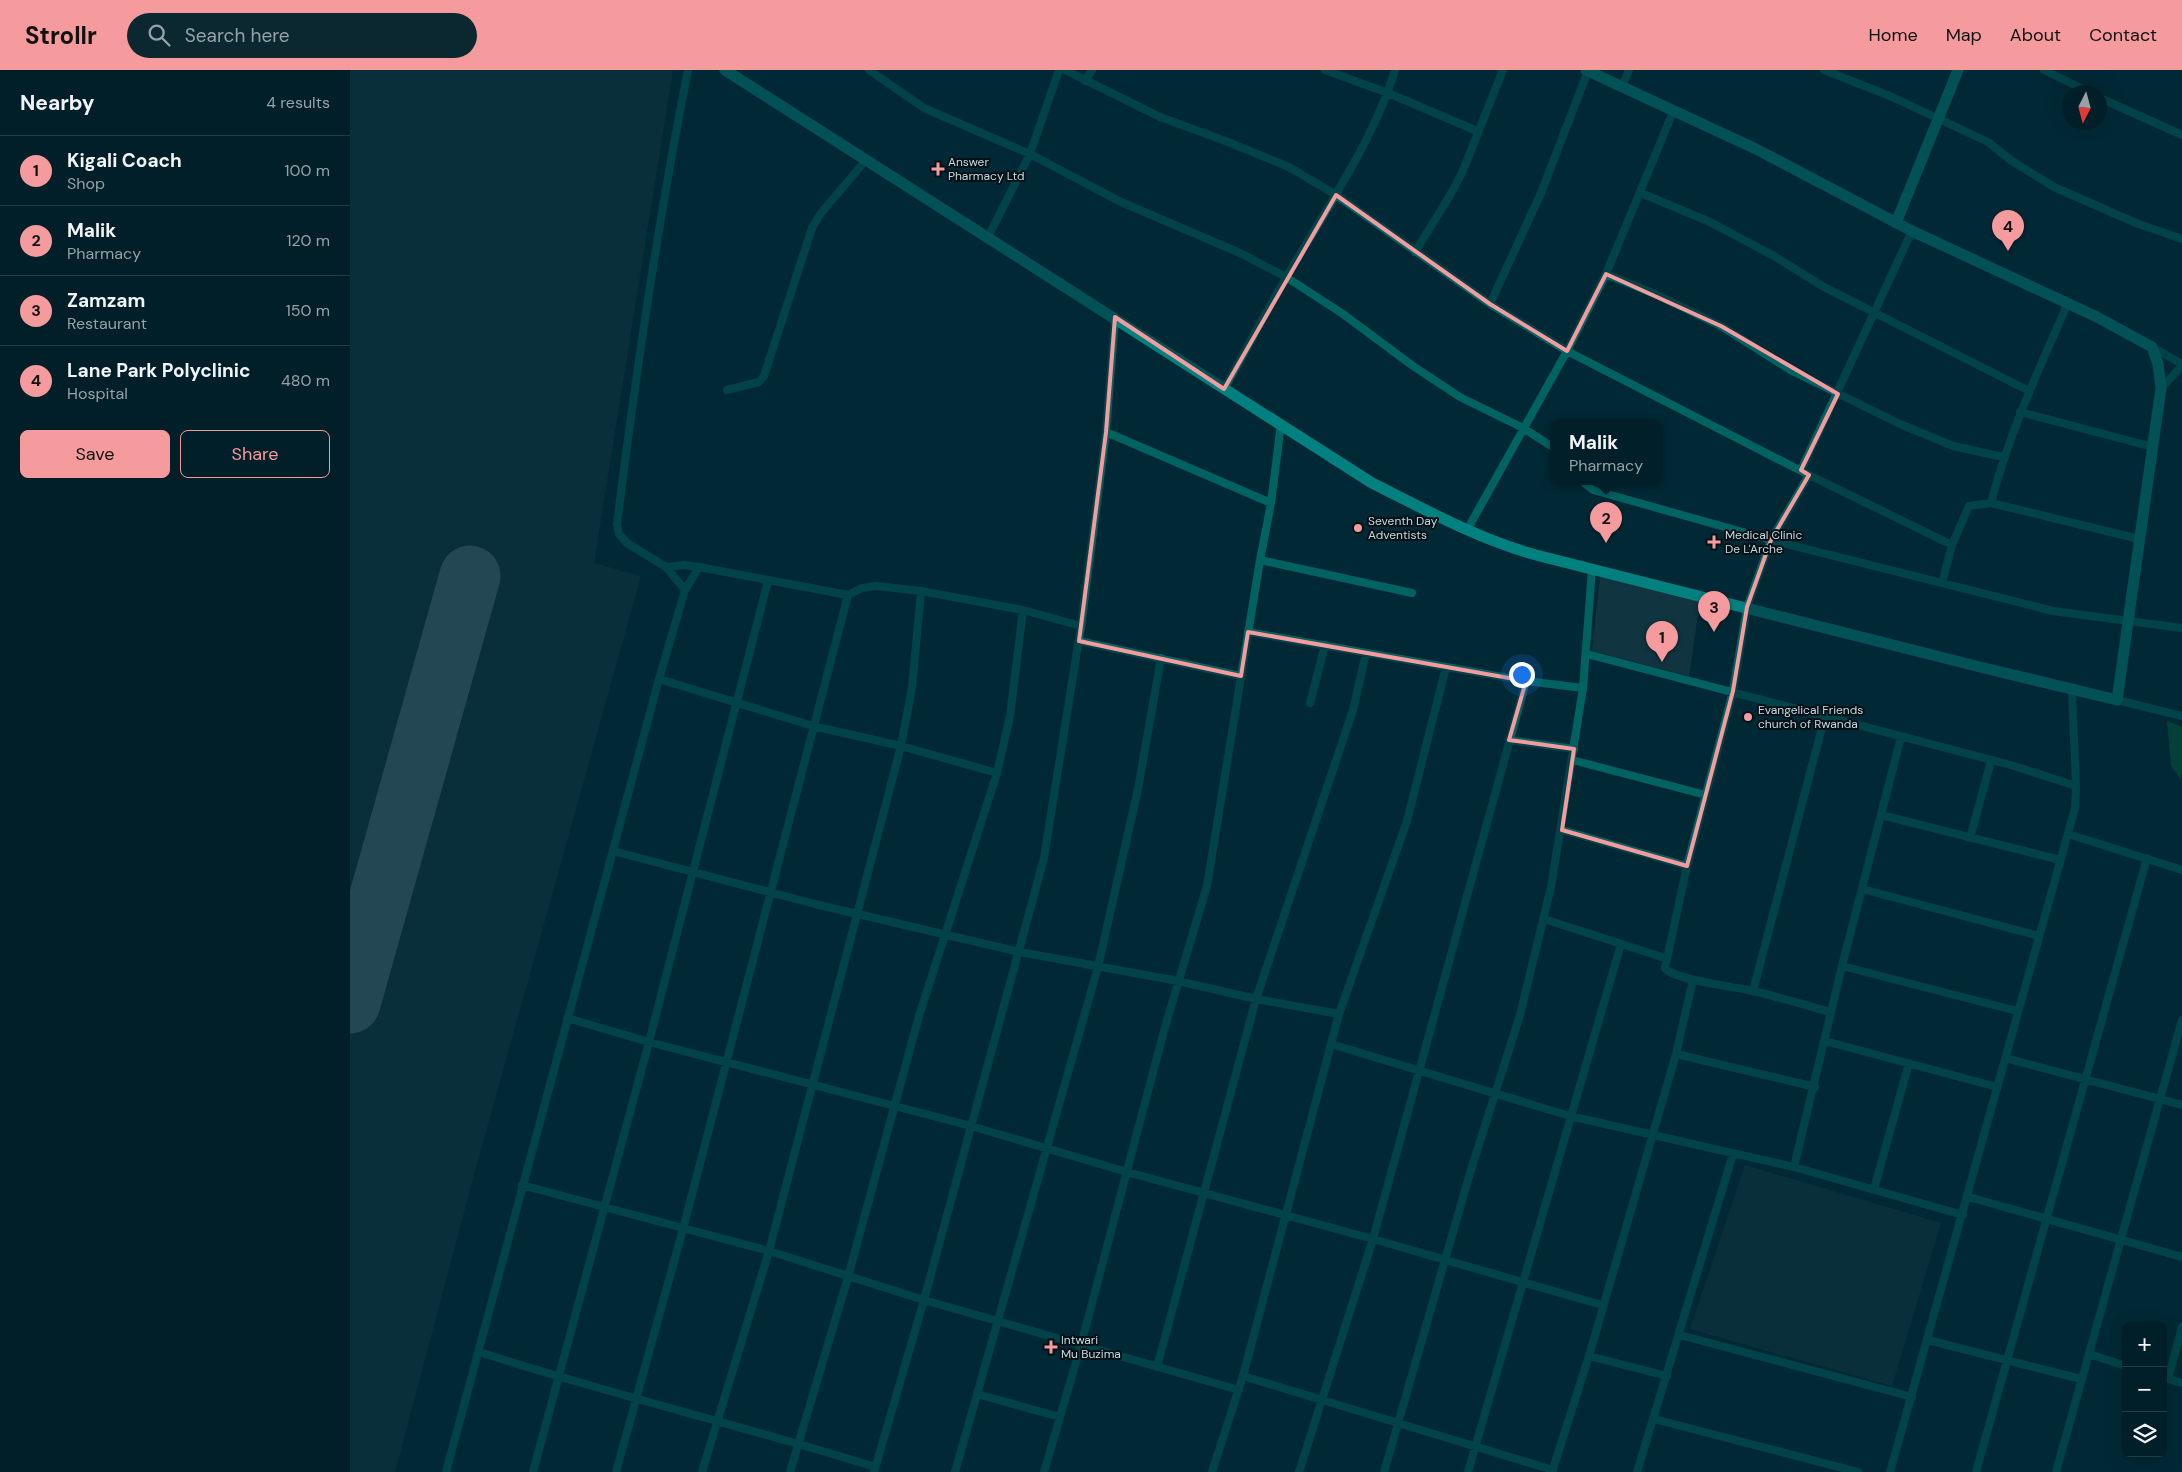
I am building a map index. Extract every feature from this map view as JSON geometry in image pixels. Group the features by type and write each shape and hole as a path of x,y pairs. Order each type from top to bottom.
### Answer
{"street":[{"path":"685,590 666,567 627,543 619,534 617,524 632,408 671,162 688,70"},
{"path":"725,70 1115,317 1372,483 1467,530 1501,545 1592,569 2182,716"},
{"path":"869,70 924,108 1030,154 1121,202 1240,254 1286,277 1343,314 1413,366 1460,397 1525,429 1550,445"},
{"path":"988,236 1030,154 1059,70"},
{"path":"1065,70 1160,117 1289,167 1336,195 1490,304 1568,351 1809,475 1952,545"},
{"path":"1085,81 1092,70"},
{"path":"1325,70 1388,93 1477,131"},
{"path":"1224,389 1286,277 1336,195 1388,93 1395,70"},
{"path":"1414,252 1449,197 1462,172 1503,70"},
{"path":"1490,304 1544,185 1587,70 1673,112 1756,149 1912,231 2068,303 2128,333 2182,365 2160,388"},
{"path":"1622,87 1630,70"},
{"path":"1824,70 1988,142 2012,161 2054,187 2136,223 2182,239"},
{"path":"1896,223 1958,70"},
{"path":"2044,70 2075,85"},
{"path":"2107,101 2182,135"},
{"path":"1467,530 1568,351 1606,274 1673,112"},
{"path":"727,390 759,382 764,376 812,228 821,213 866,160"},
{"path":"1641,193 1710,222 1875,314 2029,391"},
{"path":"1801,470 1838,394 1912,231"},
{"path":"1606,274 1655,294 1721,326 1792,371 1900,424 1953,446 2003,458"},
{"path":"1991,503 2003,458 2020,412 2068,303"},
{"path":"479,1352 636,1400 718,1420 798,1443 874,1469 924,1300 1044,858 1081,626 1106,432 1115,317"},
{"path":"2117,700 2160,388 2158,364 2152,347"},
{"path":"2020,412 2153,447"},
{"path":"1044,1472 1178,981 1207,886 1240,676 1271,503 1281,424"},
{"path":"1106,432 1271,503"},
{"path":"1809,475 1770,540 1748,607 1733,691 1687,866 1665,958 1665,968 1668,972 1693,980 1754,991 1830,1012"},
{"path":"1587,485 1593,490 1770,540 2053,611 2182,628"},
{"path":"1942,583 1952,545 1969,506 1991,503 2139,539"},
{"path":"1260,560 1412,593"},
{"path":"666,567 684,565 699,567 848,595 862,588 876,586 921,591 1023,610 1081,626"},
{"path":"446,1472 659,680 685,590 699,567"},
{"path":"1384,1472 1495,1093 1520,1016 1544,918 1562,830 1583,688 1592,569"},
{"path":"533,1472 649,1042 691,871 768,581"},
{"path":"702,1472 769,1251 856,912 901,746 912,688 921,591"},
{"path":"616,1472 683,1229 848,595"},
{"path":"790,1472 848,1277 894,1105 945,935 997,773 1010,716 1023,610"},
{"path":"1248,632 1526,681 1583,688"},
{"path":"1079,641 1240,676"},
{"path":"1310,703 1324,645"},
{"path":"1157,1367 1256,999 1353,710 1366,653"},
{"path":"1587,654 1733,691 2076,786"},
{"path":"955,1472 1098,967 1138,789 1161,658"},
{"path":"1212,1472 1244,1376 1338,1014 1407,821 1446,667"},
{"path":"659,680 813,726 901,746 997,773"},
{"path":"1299,1472 1373,1239 1526,681"},
{"path":"1890,1472 1964,1215 2017,1011 2068,834 2074,808 2076,786 2072,690"},
{"path":"1754,991 1825,716"},
{"path":"1794,1167 1826,1041 1830,1012 1901,737"},
{"path":"1509,740 1574,749"},
{"path":"1572,760 1706,795"},
{"path":"1970,838 1991,761"},
{"path":"1881,815 2060,860"},
{"path":"1562,830 1687,866"},
{"path":"2068,834 2182,870"},
{"path":"613,851 771,892 1020,952 1178,981 1256,999 1338,1014"},
{"path":"1976,1472 2147,858"},
{"path":"1862,888 2039,936"},
{"path":"1544,918 1665,958"},
{"path":"1468,1472 1621,944"},
{"path":"1842,966 2017,1011"},
{"path":"1244,1376 1552,1471 1589,1356 1602,1305 1676,1054 1693,980"},
{"path":"567,1018 649,1042 726,1060 813,1085 971,1126 1127,1172 1373,1239 1602,1305"},
{"path":"2056,1472 2182,1020"},
{"path":"1826,1041 1997,1087"},
{"path":"1331,1044 1570,1116 1794,1167 1964,1215"},
{"path":"1676,1054 1815,1087"},
{"path":"2005,1058 2085,1077 2182,1105"},
{"path":"1874,1189 1909,1063"},
{"path":"1637,1472 1733,1154"},
{"path":"522,1185 769,1251 924,1300 1238,1390"},
{"path":"1969,1196 2182,1258"},
{"path":"2167,1376 2182,1327"},
{"path":"1680,1334 1912,1397"},
{"path":"1928,1340 2082,1379"},
{"path":"2089,1354 2122,1365"},
{"path":"1589,1356 1667,1376"},
{"path":"2167,1379 2182,1383"},
{"path":"977,1394 1060,1417"},
{"path":"1654,1419 1858,1472"}],"highlighted area":[{"path":"1336,195 1490,304 1567,351 1606,274 1721,326 1838,394 1801,470 1809,475 1771,540 1747,607 1733,691 1687,866 1562,830 1574,749 1509,740 1526,681 1248,632 1241,676 1079,641 1106,432 1115,317 1224,389"}],"shaded area":[{"path":"350,70 673,70 594,563 641,576 475,1171 395,1472 350,1472"},
{"path":"1600,576 1700,600 1689,676 1592,651"},
{"path":"1745,1165 1941,1223 1892,1386 1690,1329"}],"green space":[{"path":"2167,721 2182,727 2182,773 2180,779 2171,765"}],"runway":[{"path":"350,1003 470,576"}],"place":[{"name":"Answer Pharmacy Ltd","path":"938,169"},
{"name":"Lane Park Polyclinic","path":"2008,251"},
{"name":"Seventh Day Adventists","path":"1358,528"},
{"name":"Medical Clinic De L'Arche","path":"1714,542"},
{"name":"Malik","path":"1606,543"},
{"name":"Zamzam","path":"1714,632"},
{"name":"Kigali Coach","path":"1662,662"},
{"name":"Evangelical Friends church of Rwanda","path":"1748,717"},
{"name":"Intwari Mu Buzima","path":"1051,1347"}]}
